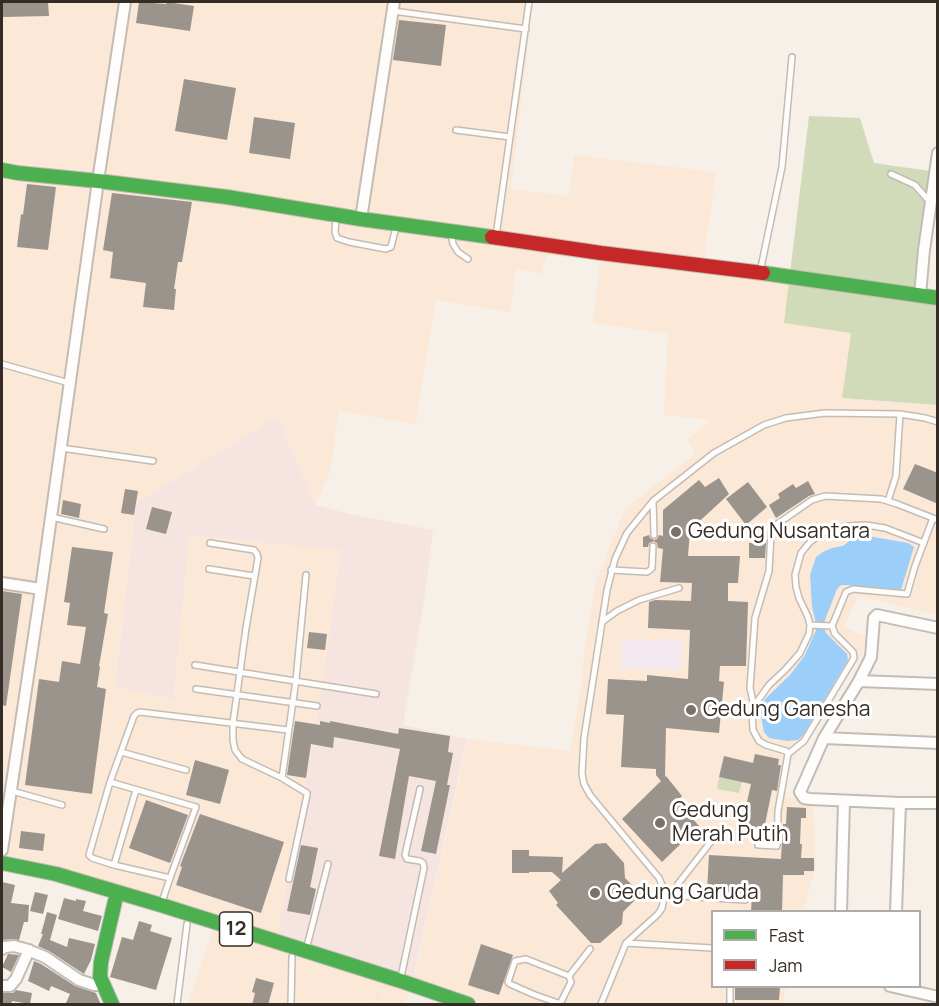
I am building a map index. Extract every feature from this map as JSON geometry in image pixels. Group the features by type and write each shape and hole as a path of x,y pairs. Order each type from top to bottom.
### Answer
{"main road":[{"path":"2,170 227,198 601,253 760,272 938,298"},
{"name":"12","path":"2,863 56,874 161,905 468,1005"},
{"name":"12","path":"2,875 54,883 115,901 439,1005"},
{"path":"112,1005 100,977 101,962 115,901"}],"street":[{"path":"2,850 125,2"},
{"path":"361,219 393,6"},
{"path":"920,295 934,204 938,153"},
{"path":"2,583 41,589"},
{"path":"938,628 877,615 874,618 871,657 824,738 800,792 804,798 938,804"},
{"path":"859,681 938,684"},
{"path":"824,738 938,743"},
{"path":"841,910 844,801"},
{"path":"896,910 900,804"},
{"path":"2,949 14,946 29,950 45,957 79,980 94,986 103,985"},
{"path":"2,986 10,986 16,980 29,950"},
{"path":"897,988 938,997"}],"lane":[{"path":"495,238 529,2"},
{"path":"393,6 526,29"},
{"path":"760,272 782,167 792,57"},
{"path":"456,130 510,137"},
{"path":"891,174 915,185 934,204"},
{"path":"335,215 337,238 386,249 391,247 397,224"},
{"path":"451,231 453,244 458,252 468,259"},
{"path":"2,364 69,383"},
{"path":"601,1005 626,943 658,914 665,895 659,878 599,807 584,784 582,774 602,622 611,570 620,545 637,519 653,501 714,453 764,425 786,418 825,413 900,414 938,422"},
{"path":"888,501 896,476 900,414"},
{"path":"61,448 153,461"},
{"path":"754,706 750,688 754,618 769,571 773,527 812,500 833,496 881,499 935,519 915,566 908,594 849,589 829,626"},
{"path":"653,501 654,535"},
{"path":"51,517 104,529"},
{"path":"789,754 759,741 753,730 752,713 754,706 769,685 800,653 812,625 796,587 795,575 801,553 821,534 849,526 866,525 885,528 924,543"},
{"path":"210,543 254,550 258,558 232,740 235,750 242,759 307,793 289,879"},
{"path":"611,570 647,572 652,568 653,546"},
{"path":"209,569 254,576"},
{"path":"282,778 296,680 306,575"},
{"path":"602,622 639,600 679,588"},
{"path":"758,845 777,846 777,811 789,754 804,741 854,658 854,652 829,626 812,625"},
{"path":"195,665 376,694"},
{"path":"196,689 317,706"},
{"path":"170,878 114,865 89,855 110,782 134,716 140,712 288,730"},
{"path":"121,752 186,770"},
{"path":"110,782 196,807 161,905"},
{"path":"400,981 424,868 423,863 407,859 405,855 420,789"},
{"path":"114,865 136,790"},
{"path":"10,791 62,805"},
{"path":"676,895 678,884 720,830"},
{"path":"305,952 328,864"},
{"path":"665,895 745,900"},
{"path":"177,1005 187,924"},
{"path":"626,943 711,948"},
{"path":"569,976 590,949"},
{"path":"291,1005 292,957"},
{"path":"526,959 569,976 571,982 560,1004 510,984 508,979 515,961 526,959"},
{"path":"730,988 730,1005"}],"path":[{"path":"374,1005 379,986"}],"shaded area":[{"path":"2,2 533,2 511,189 569,196 574,155 716,172 704,259 791,271 851,333 842,398 937,405 937,615 858,596 844,627 867,637 860,658 791,762 784,796 813,803 816,866 803,910 711,910 711,988 786,988 783,1004 487,1004 413,980 405,1004 188,1004 217,917 414,979 468,739 570,751 595,584 613,538 626,508 695,454 688,440 710,420 664,415 668,334 593,323 600,261 547,255 540,274 516,269 510,312 436,300 416,424 339,411 330,472 315,505 278,416 136,503 115,687 173,699 189,535 341,550 318,718 278,933 2,857 11,812 2,812"},
{"path":"278,416 315,505 433,530 425,594 403,725 467,739 413,979 217,917 115,687 136,503"},
{"path":"622,639 682,641 681,670 621,668"}],"green space":[{"path":"809,116 860,118 874,163 930,171 915,293 937,296 937,405 842,398 851,333 784,323"},
{"path":"719,777 742,782 739,793 717,789"}],"water":[{"path":"868,536 908,543 914,547 901,590 846,585 841,585 837,589 823,625 826,633 847,654 848,660 798,740 769,738 764,732 762,704 790,675 805,655 817,628 812,606 810,575 816,557 832,548 843,546 853,538"}],"building":[{"path":"2,2 48,2 49,16 2,17"},
{"path":"139,2 166,4 167,2 194,6 190,31 136,23"},
{"path":"399,20 446,25 441,66 393,60"},
{"path":"184,79 236,88 227,140 175,131"},
{"path":"254,117 295,123 290,159 249,153"},
{"path":"27,184 56,187 48,250 17,247"},
{"path":"112,193 192,202 182,262 178,262 174,310 143,307 146,283 110,278 113,252 103,250"},
{"path":"915,464 938,473 938,504 903,489"},
{"path":"719,478 729,494 690,530 688,556 740,556 738,583 728,583 728,601 748,602 746,666 720,666 719,681 724,682 719,733 666,728 665,777 682,796 677,801 699,826 662,862 622,819 661,781 656,775 656,769 621,767 624,715 606,714 608,679 647,681 647,675 688,679 690,630 648,628 649,602 655,600 691,601 692,583 660,582 663,549 658,548 654,541 649,543 648,547 643,547 643,537 649,535 654,540 659,535 663,536 663,510 699,480 705,487"},
{"path":"808,481 815,494 776,518 769,505 780,498 778,494 793,484 796,488"},
{"path":"748,482 767,507 746,525 726,499"},
{"path":"125,489 138,491 134,515 121,513"},
{"path":"63,500 81,504 79,518 61,514"},
{"path":"152,507 172,512 166,534 146,529"},
{"path":"749,543 766,543 765,558 749,558"},
{"path":"72,547 113,552 104,613 108,614 97,687 106,689 92,794 25,785 39,679 59,682 62,661 80,664 86,627 67,625 70,603 64,602"},
{"path":"2,591 22,594 6,706 2,705"},
{"path":"309,632 327,634 325,650 307,648"},
{"path":"295,721 320,725 320,721 330,723 330,721 398,734 399,728 450,736 448,752 453,753 447,785 450,785 436,854 421,851 436,781 409,776 395,859 379,856 400,749 334,737 333,748 311,744 306,778 287,775"},
{"path":"755,754 779,759 778,765 781,765 777,791 772,790 764,829 742,824 751,784 719,777 724,756 753,763"},
{"path":"195,760 229,770 220,804 186,795"},
{"path":"146,800 188,815 170,863 129,848"},
{"path":"787,807 806,808 806,818 801,818 801,858 814,858 814,871 804,871 804,875 783,875 782,910 751,910 752,893 707,891 709,855 781,859 783,824 786,824"},
{"path":"200,814 284,842 261,913 176,885 182,867 180,866"},
{"path":"21,831 45,834 43,851 19,848"},
{"name":"Gedung Garuda","path":"606,843 624,863 625,878 641,894 623,912 622,924 600,943 591,943 556,905 558,903 549,891 561,880 552,872 512,873 512,850 529,850 529,856 563,857 562,873 595,844"},
{"path":"301,845 318,848 310,887 316,889 310,915 287,911"},
{"path":"2,882 15,885 11,903 29,905 28,922 24,922 19,940 2,940"},
{"path":"35,892 48,895 43,914 30,911"},
{"path":"64,898 86,901 83,911 102,916 98,931 58,919"},
{"path":"47,912 57,915 50,940 67,947 69,938 95,944 84,974 38,946"},
{"path":"139,921 152,925 150,931 172,938 156,990 110,977 122,937 133,940"},
{"path":"481,944 513,955 499,995 468,985"},
{"path":"8,954 19,955 11,972 2,967"},
{"path":"34,961 75,986 96,993 101,1005 65,1005 70,994 51,986 49,991 28,981"},
{"path":"256,978 274,983 268,1005 252,1005 255,993 252,992"},
{"path":"735,988 780,988 779,1000 735,1000"},
{"path":"16,990 32,993 30,1004 12,1001 11,1005 2,1005 2,993 13,993"}],"traffic: fast":[{"path":"2,170 227,197 492,237"},
{"path":"763,273 938,298"},
{"path":"2,863 56,874 161,905 468,1004"},
{"path":"112,1004 100,977 101,962 115,901"}],"traffic: jam":[{"path":"492,237 763,273"}],"place":[{"name":"Gedung Nusantara","path":"676,532"},
{"name":"Gedung Ganesha","path":"691,710"},
{"name":"Gedung Merah Putih","path":"660,823"},
{"name":"Gedung Garuda","path":"595,893"}]}
